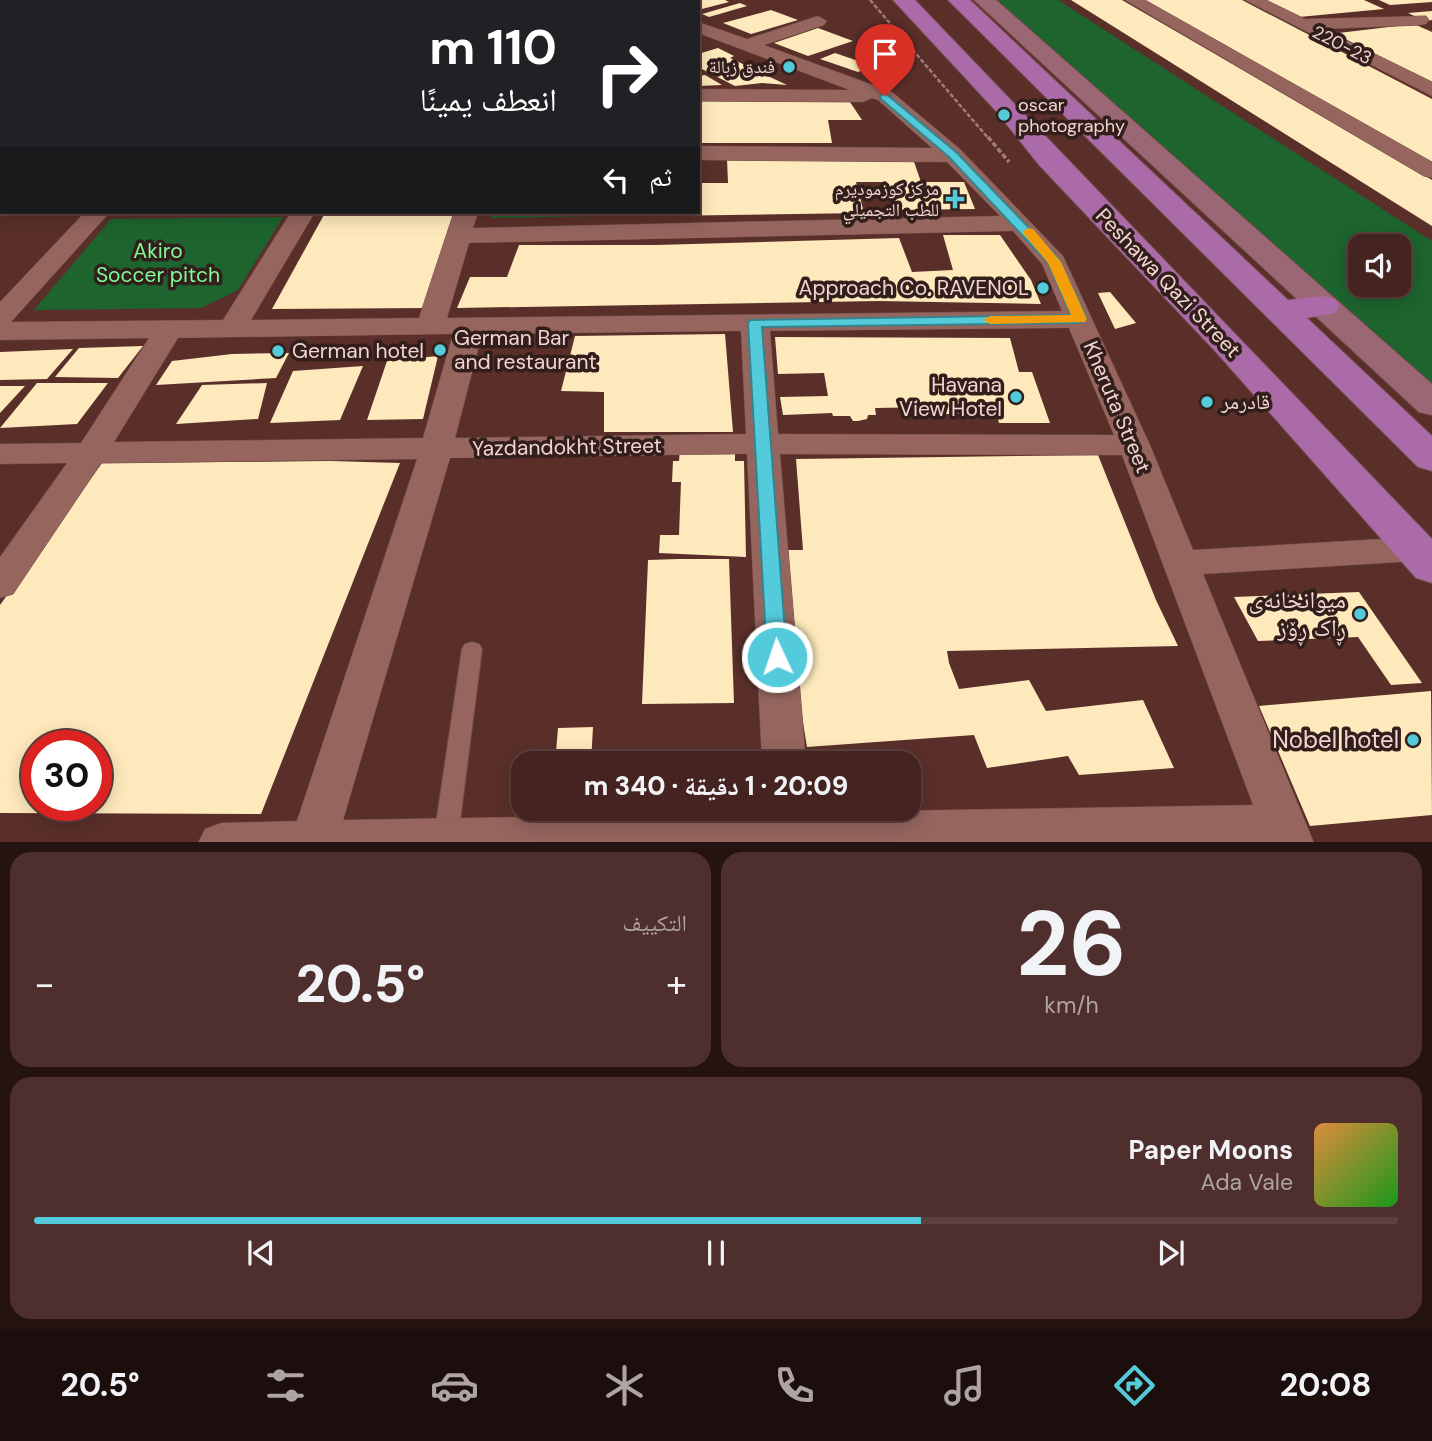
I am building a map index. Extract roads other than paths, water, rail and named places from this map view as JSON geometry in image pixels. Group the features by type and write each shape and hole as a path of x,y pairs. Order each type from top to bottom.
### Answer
{"highway":[{"name":"Peshawa Qazi Street","path":"903,0 1004,105 1077,189 1227,344 1424,558"},
{"path":"958,0 1432,458"},
{"path":"1038,145 1078,151 1095,148 1104,142"},
{"path":"1077,189 1086,181 1103,178 1125,179 1153,189"},
{"path":"1281,311 1324,306"}],"street":[{"path":"984,0 1432,404"},
{"path":"1133,0 1432,171"},
{"name":"220-23","path":"1253,0 1432,90"},
{"path":"1391,7 1428,18"},
{"path":"1301,24 1428,18"},
{"path":"746,45 818,22"},
{"name":"Kheruta Street","path":"700,27 885,96 953,155 1054,262 1134,444 1286,833"},
{"path":"700,95 885,96"},
{"path":"700,153 953,155"},
{"path":"0,318 96,214"},
{"path":"231,329 302,214"},
{"path":"430,326 462,224 1020,223"},
{"path":"0,331 1080,319"},
{"path":"755,323 783,751"},
{"path":"314,841 436,449 470,326"},
{"path":"0,584 91,453 169,329"},
{"name":"Yazdandokht Street","path":"0,454 765,444 1134,444"},
{"path":"1180,563 1424,558"},
{"path":"221,842 445,840 766,829 1286,833"}],"lane":[{"path":"445,840 472,649"}],"place":[{"name":"فندق زبالة","path":"789,67"},
{"name":"oscar photography","path":"1004,115"},
{"name":"مركز كوزموديرم للطب التجميلي","path":"955,199"},
{"name":"Approach Co. RAVENOL","path":"1043,288"},
{"name":"German Bar and restaurant","path":"440,350"},
{"name":"German hotel","path":"278,351"},
{"name":"Havana View Hotel","path":"1016,397"},
{"name":"قادرمر","path":"1207,402"},
{"name":"میوانخانەی ڕاک ڕۆز","path":"1360,614"},
{"name":"Nobel hotel","path":"1413,740"}],"park label":[{"name":"Akiro Soccer pitch","path":"158,263"}]}
